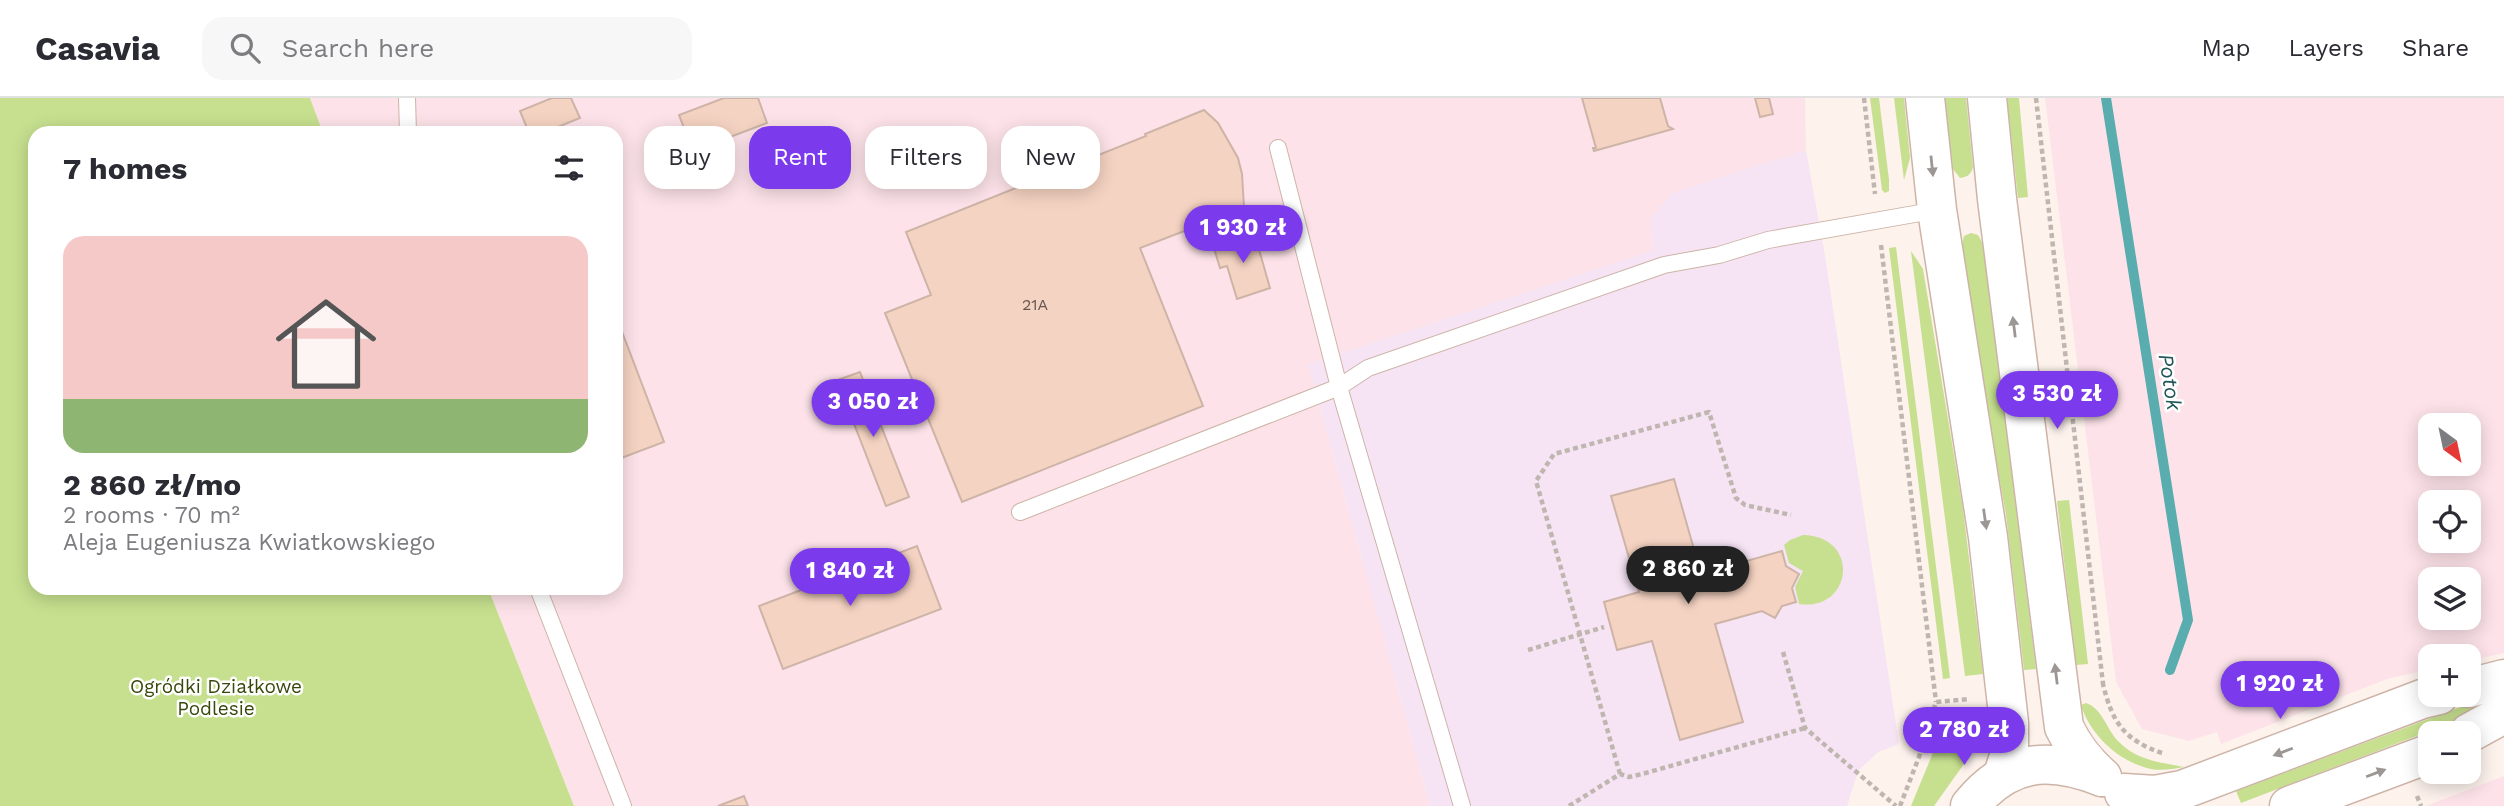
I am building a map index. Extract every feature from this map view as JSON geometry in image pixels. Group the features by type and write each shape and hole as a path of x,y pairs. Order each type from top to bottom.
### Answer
{"street":[{"path":"1925,98 1937,209 1989,550 2009,723 2009,756 2003,775"},
{"path":"1987,98 1997,199 2064,727 2082,759 2120,792"},
{"path":"1937,209 1997,199"},
{"path":"2481,685 2504,679"},
{"path":"1970,806 1981,792 2003,775 2027,766 2054,764 2076,767 2120,792 2155,795 2182,790 2418,701"},
{"path":"2481,726 2504,714"},
{"path":"2289,806 2418,758"}],"lane":[{"path":"407,98 408,126"},
{"path":"1278,148 1321,323 1462,806"},
{"path":"1020,512 1339,387 1368,368 1664,265 1719,254 1768,240 1937,209"},
{"path":"541,595 623,806"}],"path":[{"path":"1864,98 1936,702"},
{"path":"2036,98 2103,684"},
{"path":"1620,774 1536,481 1554,454 1709,411 1736,498 1745,505 1791,515"},
{"path":"1528,650 1604,627"},
{"path":"1783,652 1805,729 1896,806"},
{"path":"1620,774 1629,777 1642,774 1805,729"},
{"path":"1569,806 1620,774"}],"shaded area":[{"path":"310,98 1805,98 1806,150 1672,193 1650,220 1653,250 1308,364 1430,806 574,806 491,595 623,595 623,126 320,126"},
{"path":"2045,98 2504,98 2504,653 2481,658 2481,644 2418,644 2418,672 2387,679 2221,744 2217,732 2189,741 2142,729 2116,682"},
{"path":"1806,150 1825,256 1899,744 1878,752 1858,771 1847,806 1430,806 1308,364 1653,250 1650,220 1672,193"},
{"path":"2504,776 2504,806 2426,806 2436,802"}],"green space":[{"name":"Ogródki Działkowe Podlesie","path":"0,98 310,98 320,126 28,126 28,595 491,595 574,806 0,806"},
{"path":"1870,98 1879,98 1889,180 1889,191 1885,193 1882,190"},
{"path":"1894,98 1904,98 1910,158 1904,180"},
{"path":"1945,98 1966,98 1973,167 1969,175 1963,178 1953,169"},
{"path":"2007,98 2019,98 2028,197 2018,198"},
{"path":"1971,233 1978,235 1983,244 2036,669 2024,670 2006,515 1979,365 1962,245 1964,236"},
{"path":"1896,247 1950,678 1943,679 1889,248"},
{"path":"1911,251 1923,269 1963,509 1983,674 1965,676"},
{"path":"2069,500 2088,664 2076,665 2057,501"},
{"path":"1803,535 1822,539 1834,547 1841,559 1843,573 1839,586 1831,597 1817,603 1799,604 1795,587 1803,571 1789,563 1784,545"},
{"path":"2086,703 2096,709 2125,748 2149,760 2184,767 2151,769 2117,754 2091,727 2081,705"},
{"path":"2461,707 2481,707 2479,712 2455,721 2423,721"},
{"path":"1988,714 1976,747 1934,806 1911,806 1940,736 1945,730 1961,719"},
{"path":"2418,723 2418,735 2241,803 2236,791"}],"building":[{"path":"552,98 571,98 580,118 560,126 526,126 520,111"},
{"path":"724,98 758,98 767,123 749,126 749,130 735,135 735,126 683,126 679,115"},
{"path":"1582,98 1660,98 1668,126 1673,129 1594,151 1593,148 1596,148"},
{"path":"1755,98 1769,98 1773,114 1760,117"},
{"path":"1204,110 1218,123 1238,158 1242,174 1244,208 1140,248 1203,406 962,502 885,313 931,295 906,232 1014,189 1100,189 1100,154 1146,136 1145,134"},
{"path":"1254,232 1270,288 1237,299 1227,266 1220,268 1213,245"},
{"path":"623,334 664,442 623,457"},
{"path":"860,372 909,497 886,506 837,380"},
{"path":"1674,479 1701,574 1782,551 1786,566 1799,574 1792,588 1796,602 1782,606 1775,618 1762,611 1715,624 1743,722 1680,740 1652,641 1617,650 1604,602 1639,592 1611,496"},
{"path":"917,546 941,609 783,669 759,606"},
{"path":"744,796 748,806 718,806"}],"waterway":[{"name":"Potok","path":"2106,98 2188,620 2170,670"}]}
